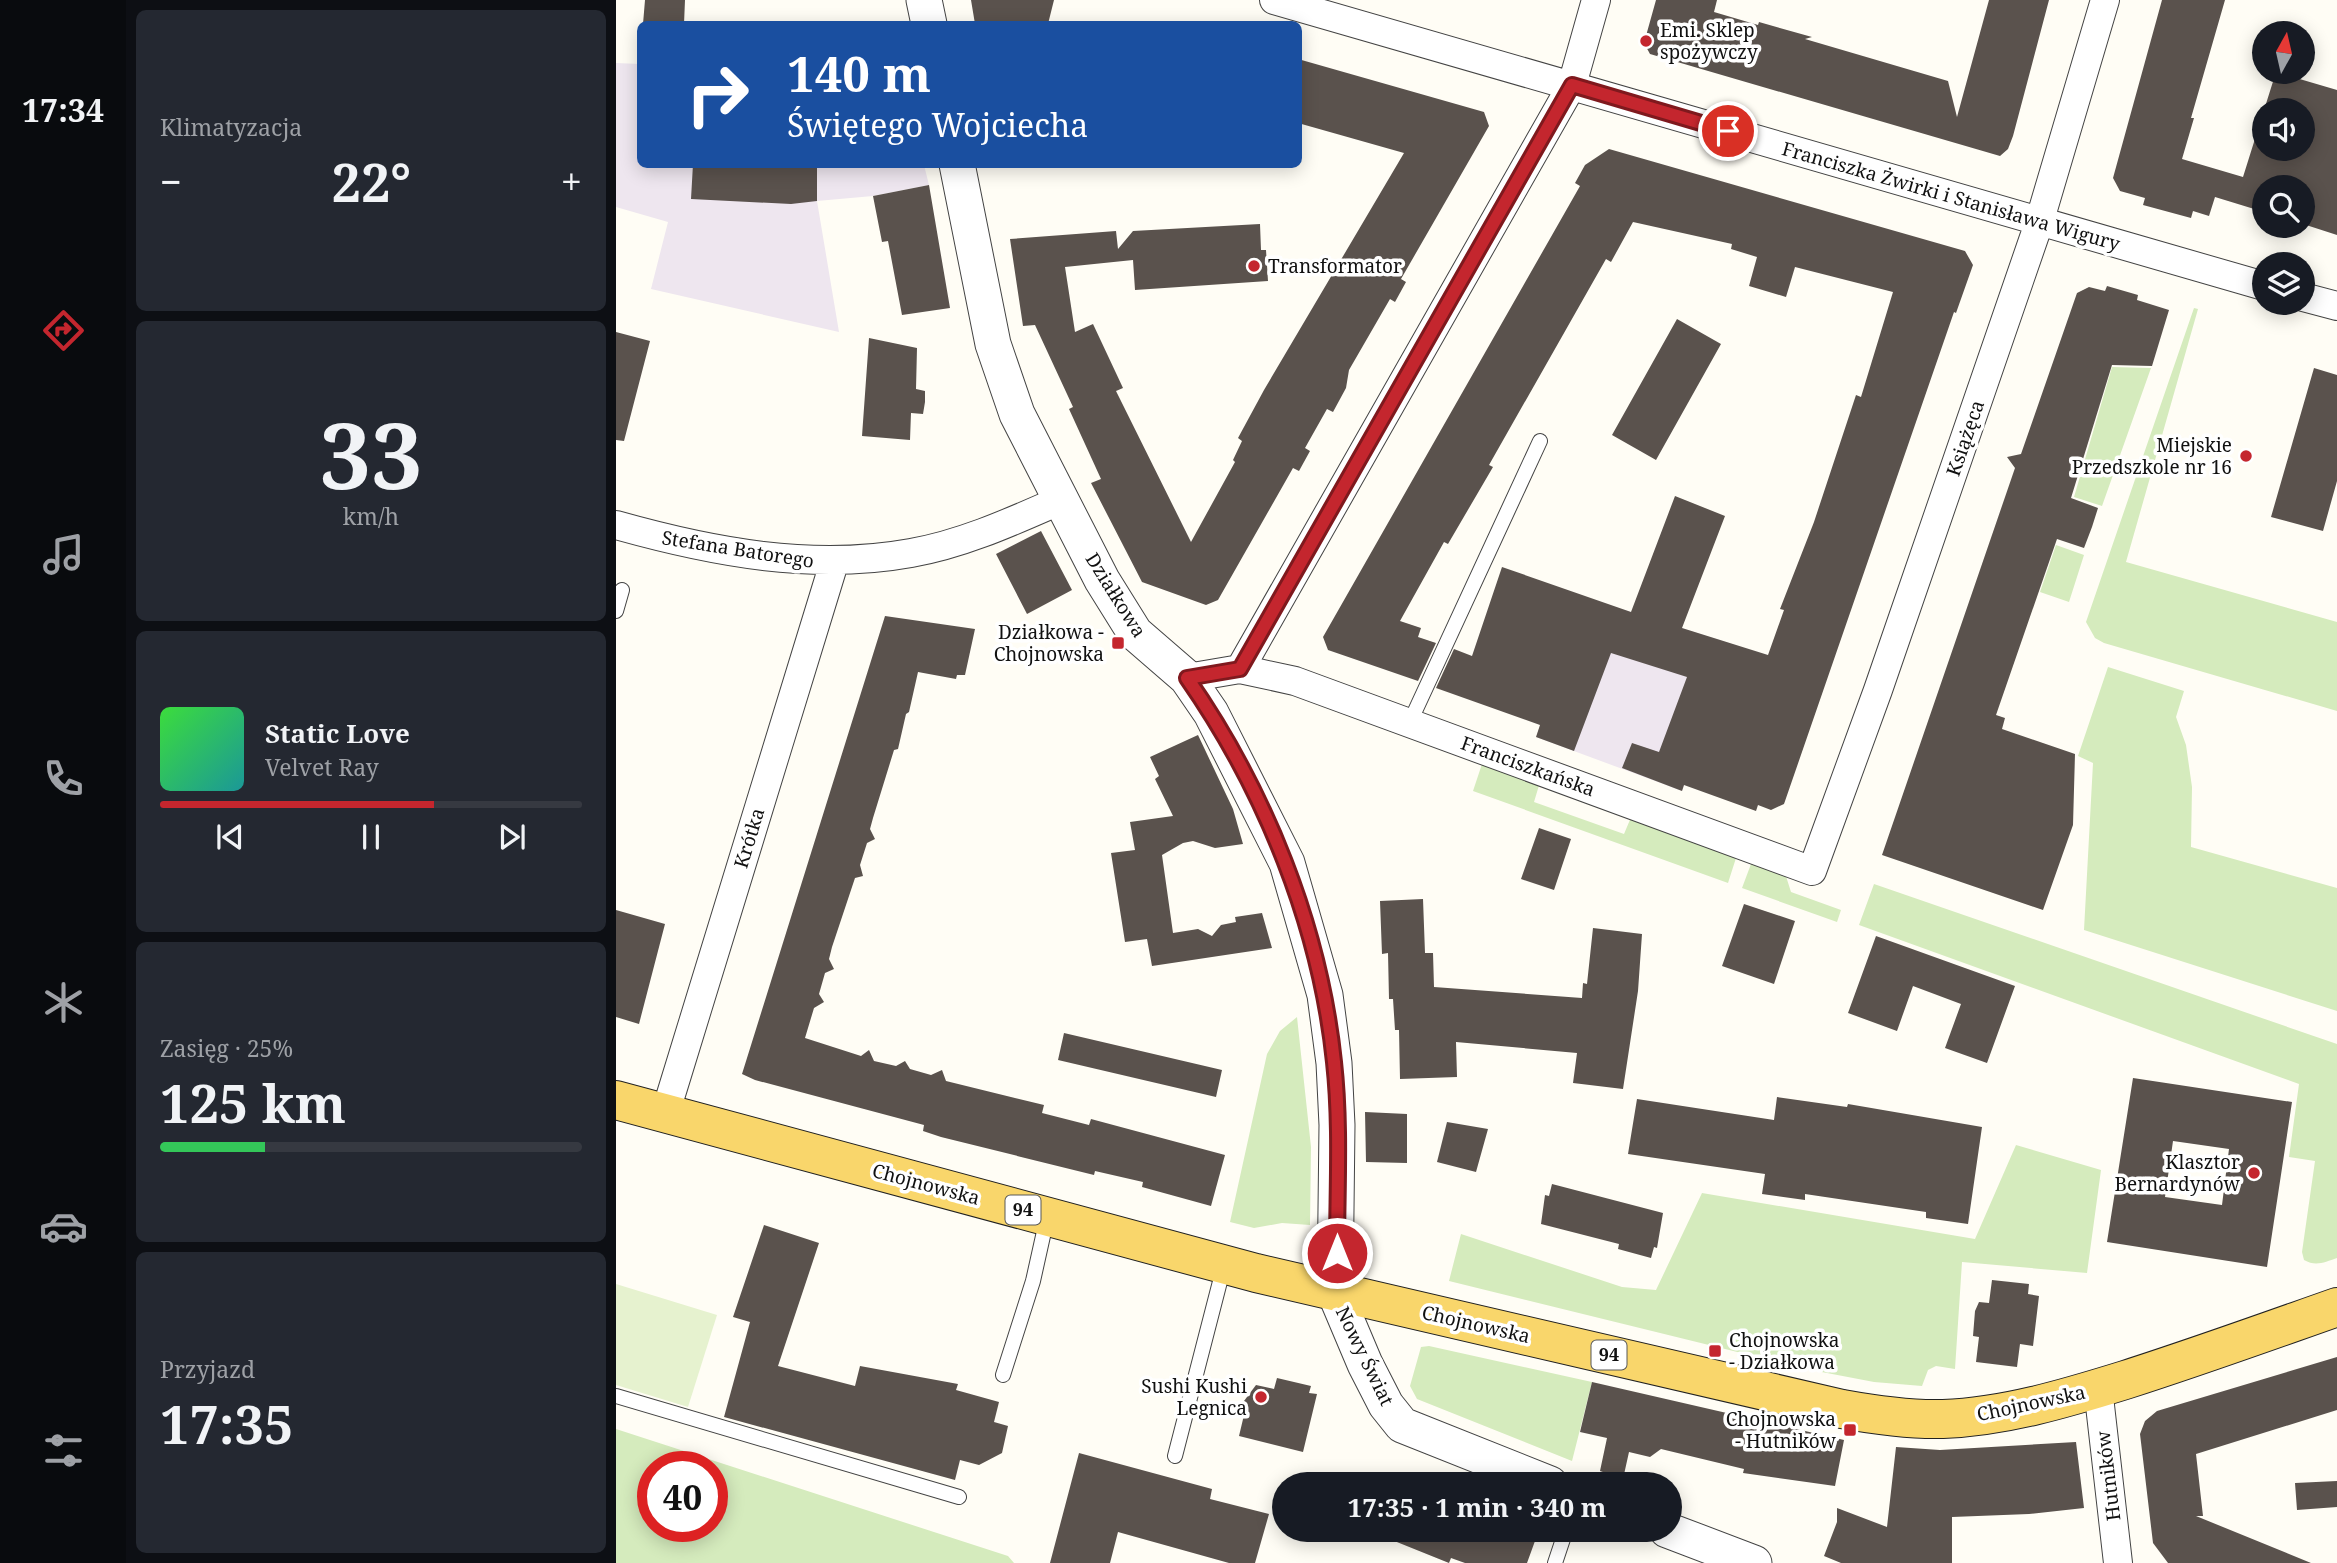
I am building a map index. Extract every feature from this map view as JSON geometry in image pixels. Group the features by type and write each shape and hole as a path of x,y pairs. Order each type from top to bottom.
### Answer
{"main road":[{"name":"Chojnowska","path":"616,1100 1335,1293 1842,1409 1883,1416 1943,1419 1989,1414 2098,1388 2258,1338 2337,1307"}],"street":[{"path":"924,0 928,21"},
{"name":"Franciszka Żwirki i Stanisława Wigury","path":"1274,0 2252,283"},
{"path":"1187,678 1240,669 1572,85 1595,0"},
{"name":"Książęca","path":"1812,871 1878,690 2039,223 2105,0"},
{"name":"Działkowa","path":"958,168 1002,377 1102,580 1135,633 1187,678 1212,713 1287,863 1325,995 1334,1063 1337,1125 1335,1293"},
{"path":"2315,300 2337,306"},
{"name":"Stefana Batorego","path":"616,525 785,560 834,563 911,553 957,541 1061,500"},
{"name":"Krótka","path":"665,1114 834,563"},
{"name":"Franciszkańska","path":"1240,669 1282,677 1410,722 1812,871"},
{"name":"Nowy Świat","path":"1335,1293 1364,1364 1386,1405 1402,1425 1520,1472"},
{"name":"Hutników","path":"2098,1388 2118,1563"},
{"path":"1682,1536 1754,1563"}],"lane":[{"path":"1410,722 1540,441"},
{"path":"616,611 622,590"},
{"path":"1003,1375 1033,1281 1047,1217"},
{"path":"1175,1456 1224,1265"},
{"path":"616,1396 959,1497"},
{"path":"1555,1563 1562,1542"}],"shaded area":[{"path":"616,63 637,64 637,168 925,168 929,185 873,196 817,201 839,332 651,289 668,222 616,207"},
{"path":"1587,598 1735,645 1682,791 1536,737"}],"green space":[{"path":"2194,308 2198,309 2126,562 2337,622 2337,711 2104,643 2095,638 2086,622"},
{"path":"2112,367 2151,368 2102,506 2074,497"},
{"path":"2056,545 2084,555 2069,602 2040,592"},
{"path":"2108,667 2184,691 2176,717 2186,745 2192,787 2191,847 2337,888 2337,1011 2084,930 2093,763 2078,756"},
{"path":"1483,761 1540,782 1534,802 1624,834 1632,815 1736,858 1728,883 1473,791"},
{"path":"1759,860 1784,870 1791,892 1841,910 1837,922 1742,888 1751,864"},
{"path":"1874,884 2337,1044 2337,1258 2313,1263 2304,1260 2302,1252 2315,1161 2289,1157 2299,1084 1859,925"},
{"path":"1297,1017 1311,1147 1310,1225 1282,1223 1254,1228 1230,1222 1267,1054 1280,1031"},
{"path":"2016,1145 2101,1170 2087,1273 1962,1262 1955,1369 1936,1366 1928,1370 1922,1386 1874,1382 1806,1369 1449,1281 1461,1234 1622,1287 1656,1290 1702,1193 1975,1239"},
{"path":"616,1284 717,1315 688,1407 616,1385"},
{"path":"1429,1346 1592,1382 1572,1461 1417,1399 1410,1386 1421,1347"},
{"path":"616,1429 684,1451 637,1451 637,1542 728,1542 728,1465 1008,1556 1014,1563 616,1563"}],"building":[{"path":"645,0 685,0 684,21 643,21"},
{"path":"971,0 1054,0 1049,21 974,21"},
{"path":"1656,0 1717,0 1714,12 1812,37 1805,39 1948,81 1957,117 1989,0 2049,0 2013,136 2008,149 2000,156 1650,54 1644,43"},
{"path":"2162,0 2225,0 2182,159 2243,177 2252,148 2252,161 2315,161 2315,98 2268,98 2272,84 2315,84 2337,90 2337,235 2315,228 2315,175 2252,175 2252,208 2215,197 2209,216 2193,211 2191,218 2143,205 2145,198 2120,191 2113,178"},
{"path":"1302,60 1484,112 1489,126 1401,279 1406,282 1395,302 1390,299 1349,370 1346,388 1333,412 1327,409 1305,448 1310,451 1299,471 1293,468 1218,600 1206,605 1142,582 1091,483 1101,479 1069,409 1073,407 1035,325 1023,326 1010,239 1116,231 1118,249 1133,231 1260,224 1261,250 1266,250 1268,281 1135,290 1133,260 1065,267 1075,332 1093,324 1123,388 1116,391 1191,542 1235,462 1233,460 1242,441 1238,438 1264,390 1404,153 1302,124"},
{"path":"1609,149 1965,251 1973,265 1956,313 1954,312 1784,804 1771,810 1758,805 1756,811 1684,785 1682,791 1622,768 1632,743 1659,752 1687,677 1611,653 1574,751 1536,737 1540,725 1436,688 1454,649 1472,656 1502,567 1631,612 1675,496 1725,516 1682,628 1768,655 1784,610 1780,609 1814,522 1856,395 1861,397 1893,292 1795,267 1786,297 1749,286 1757,257 1731,249 1732,244 1633,222 1611,262 1606,259 1489,465 1493,467 1448,544 1444,542 1400,621 1421,628 1418,637 1436,643 1418,681 1328,650 1323,637 1580,186 1575,183 1585,165"},
{"path":"693,168 817,168 817,201 791,204 691,199"},
{"path":"929,185 950,308 902,315 888,241 882,242 873,196"},
{"path":"2107,286 2138,295 2137,300 2169,310 2152,366 2112,365 2071,498 2098,508 2092,527 2084,548 2057,539 1996,715 2005,718 2002,729 2075,754 2073,825 2043,910 1882,855 2015,468 2007,457 2021,454 2077,293 2089,287 2105,291"},
{"path":"1677,319 1721,344 1656,460 1612,435"},
{"path":"616,332 650,341 624,441 616,440"},
{"path":"869,338 917,348 916,389 925,391 925,402 923,414 911,413 910,440 862,436"},
{"path":"2314,368 2337,375 2337,481 2323,531 2271,517"},
{"path":"1041,531 1072,590 1027,614 996,554"},
{"path":"885,616 975,629 965,675 957,675 956,679 918,672 898,749 894,750 870,829 875,839 867,843 860,865 863,876 855,878 832,947 829,959 834,969 825,973 819,994 824,1002 814,1008 805,1038 861,1056 869,1050 874,1061 896,1066 905,1061 910,1069 931,1075 942,1070 946,1081 1044,1105 1042,1113 1089,1125 1091,1119 1225,1155 1211,1206 1142,1187 1143,1182 1095,1171 1094,1175 941,1137 923,1131 924,1125 755,1080 742,1074"},
{"path":"1198,735 1233,809 1243,844 1215,848 1193,841 1183,843 1162,855 1173,933 1198,929 1212,936 1221,925 1236,922 1235,917 1262,913 1272,948 1152,966 1147,939 1125,942 1111,853 1135,850 1130,822 1173,816 1155,779 1159,776 1150,757"},
{"path":"1539,828 1571,839 1554,890 1521,879"},
{"path":"1423,899 1425,953 1433,953 1434,987 1582,998 1583,983 1587,984 1593,928 1642,934 1638,991 1623,1089 1573,1083 1577,1053 1456,1042 1457,1077 1400,1079 1399,1030 1395,1030 1393,999 1389,999 1388,953 1382,954 1380,901"},
{"path":"1744,904 1795,921 1774,984 1722,966"},
{"path":"616,910 665,924 639,1024 616,1017"},
{"path":"1876,936 2015,986 1987,1063 1945,1048 1961,1004 1913,986 1897,1031 1848,1013"},
{"path":"1064,1033 1222,1070 1216,1097 1058,1060"},
{"name":"Klasztor Bernardynów","path":"2133,1078 2292,1102 2267,1267 2107,1242","holes":["2173,1141 2229,1149 2222,1205 2165,1197"]},
{"path":"1777,1097 1847,1107 1848,1104 1982,1127 1968,1224 1926,1218 1926,1212 1805,1194 1805,1200 1762,1194 1765,1174 1628,1154 1637,1099 1774,1120"},
{"path":"1365,1112 1407,1114 1407,1163 1366,1162"},
{"path":"1447,1122 1488,1129 1476,1172 1437,1162"},
{"path":"1552,1184 1663,1213 1657,1248 1654,1247 1651,1258 1618,1249 1619,1244 1541,1224 1545,1195 1549,1196"},
{"path":"764,1225 819,1243 778,1366 855,1386 860,1366 958,1384 956,1390 999,1402 994,1422 1008,1426 1002,1453 979,1465 960,1460 955,1480 724,1417 750,1322 733,1317"},
{"path":"1992,1280 2029,1284 2028,1294 2039,1296 2033,1346 2020,1344 2017,1367 1976,1362 1979,1337 1973,1336 1975,1311 1979,1302 1989,1303"},
{"path":"2337,1357 2337,1410 2196,1454 2203,1516 2196,1516 2311,1563 2168,1563 2153,1543 2140,1434 2145,1421 2157,1411"},
{"path":"1277,1378 1311,1386 1309,1393 1317,1394 1303,1452 1239,1436 1244,1415 1238,1409 1256,1385 1274,1389"},
{"path":"1592,1382 1844,1440 1835,1486 1743,1473 1744,1469 1661,1449 1650,1457 1629,1452 1625,1472 1603,1472 1600,1471 1607,1438 1580,1432"},
{"path":"2076,1442 2084,1508 2029,1514 1952,1517 1952,1563 1841,1563 1824,1556 1837,1522 1837,1508 1887,1527 1896,1447 1940,1450"},
{"path":"1079,1453 1212,1489 1210,1499 1269,1514 1255,1563 1229,1563 1118,1532 1110,1563 1050,1563"},
{"path":"2337,1481 2337,1507 2297,1510 2295,1483"},
{"path":"1397,1542 1535,1542 1527,1563 1465,1563 1451,1558 1449,1563"}],"place":[{"name":"Emi. Sklep spożywczy","path":"1646,41"},
{"name":"Transformator","path":"1254,266"},
{"name":"Miejskie Przedszkole nr 16","path":"2246,456"},
{"name":"Działkowa - Chojnowska","path":"1118,643"},
{"name":"Klasztor Bernardynów","path":"2254,1173"},
{"name":"Chojnowska - Działkowa","path":"1715,1351"},
{"name":"Sushi Kushi Legnica","path":"1261,1397"},
{"name":"Chojnowska - Hutników","path":"1850,1430"}],"route":[{"path":"1337,1253 1337,1125 1334,1063 1325,995 1287,863 1212,713 1187,678 1240,669 1572,85 1728,131"}]}
